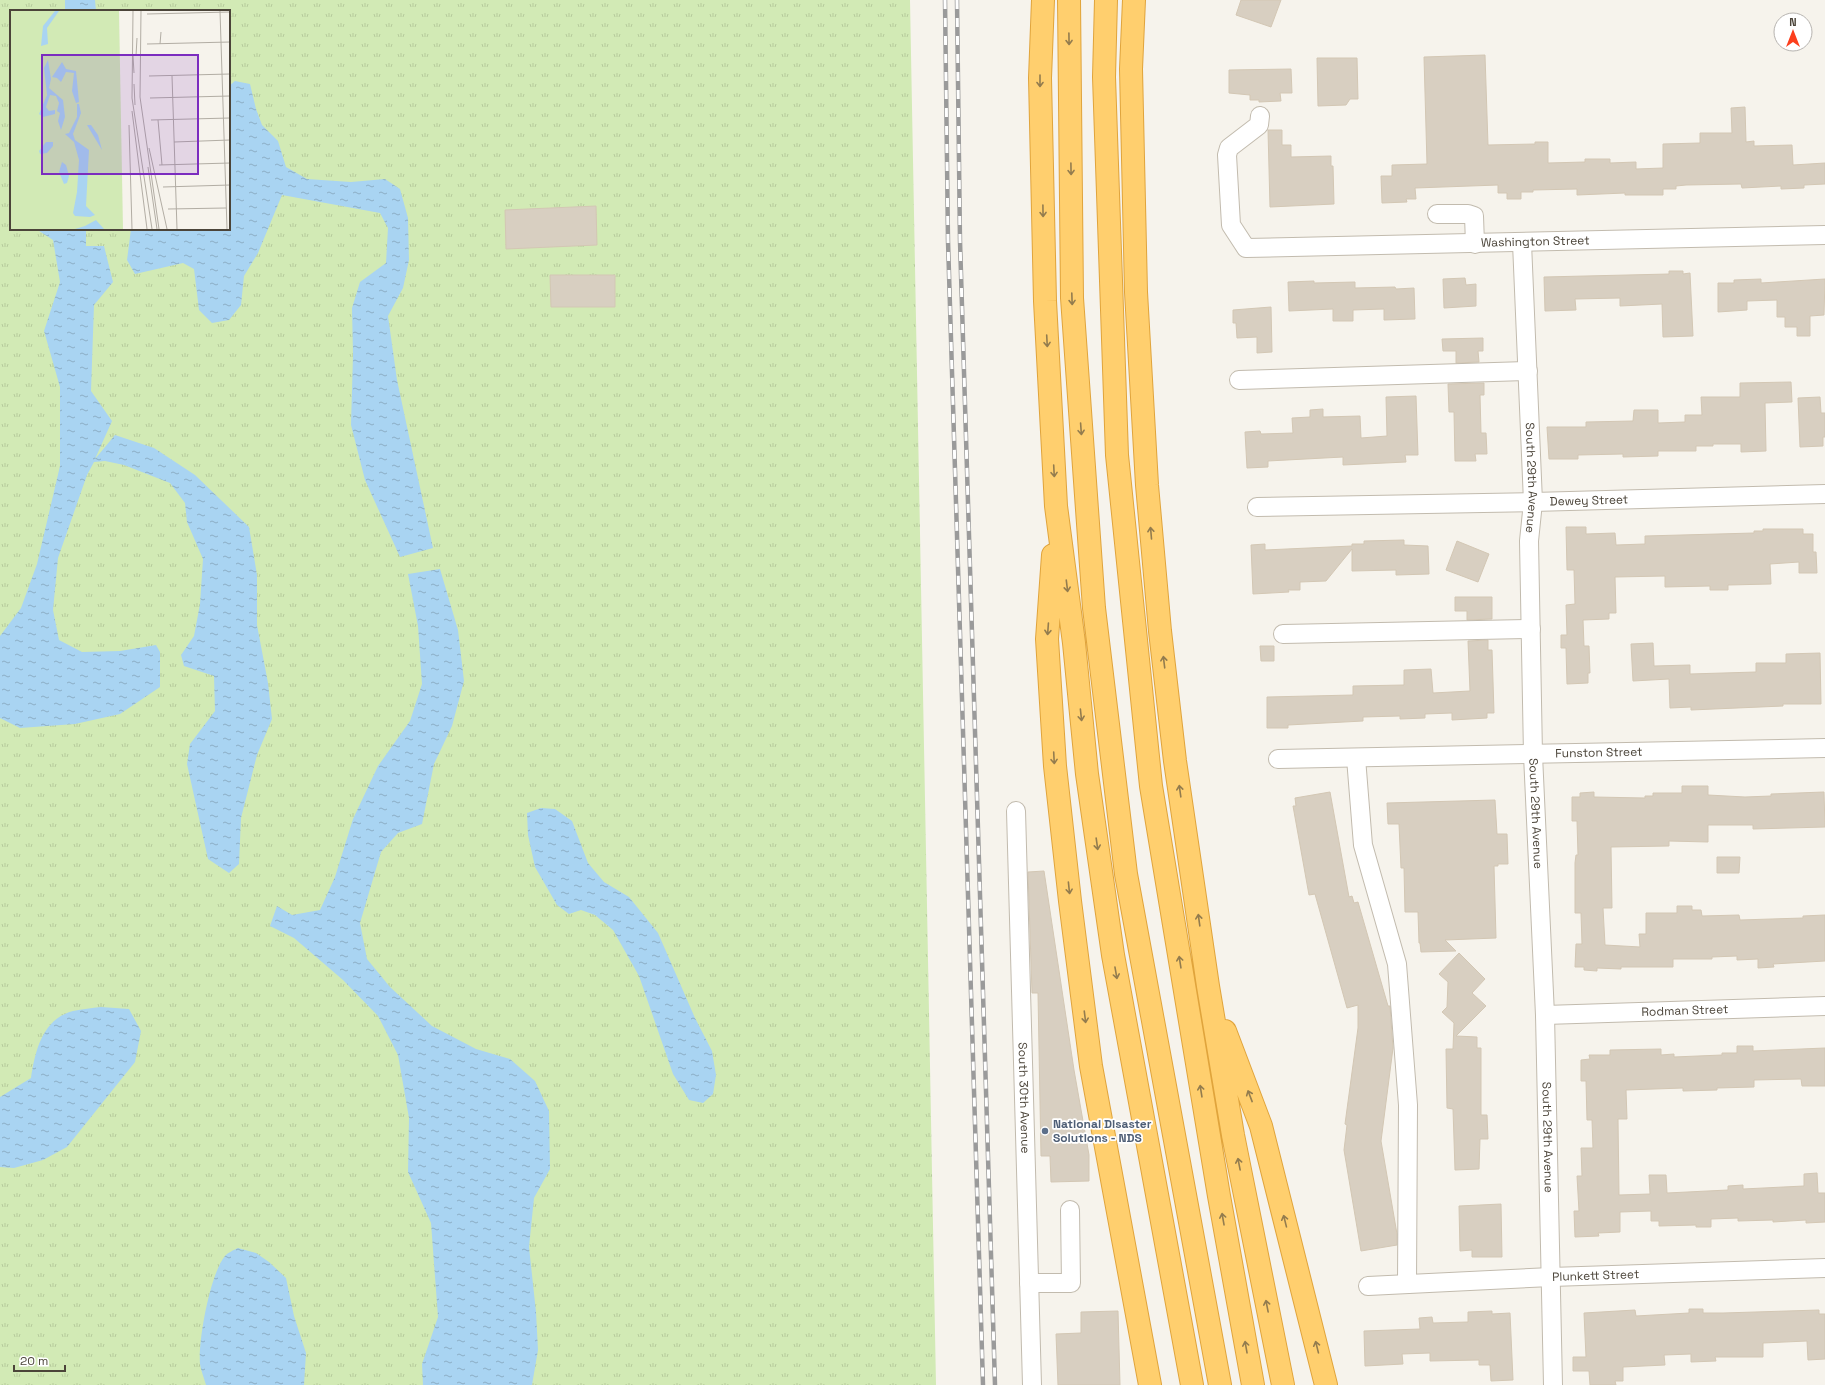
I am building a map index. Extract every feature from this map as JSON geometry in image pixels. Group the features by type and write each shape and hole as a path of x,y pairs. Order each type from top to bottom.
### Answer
{"highway":[{"path":"1043,0 1040,78 1045,301 1056,506 1074,643 1087,774 1113,955 1192,1385"},
{"path":"1069,0 1072,298 1094,608 1126,874 1220,1385"},
{"path":"1106,0 1104,77 1117,455 1151,786 1219,1196 1253,1385"},
{"path":"1134,0 1131,69 1136,292 1147,485 1160,631 1174,753 1208,986 1233,1135 1283,1385"},
{"path":"1056,506 1047,639 1055,766 1091,1066 1150,1385"},
{"path":"1208,986 1261,1126 1326,1385"}],"street":[{"name":"Washington Street","path":"1260,116 1259,125 1229,148 1227,155 1231,225 1246,248 1825,235"},
{"path":"1437,214 1468,214 1474,216 1475,244"},
{"name":"South 29th Avenue","path":"1522,243 1534,502 1529,540 1531,629 1534,754 1544,1014 1554,1385"},
{"path":"1239,380 1528,371"},
{"name":"Dewey Street","path":"1257,507 1534,502 1825,494"},
{"path":"1283,634 1531,629"},
{"name":"Funston Street","path":"1278,759 1825,748"},
{"path":"1356,758 1363,845 1397,964 1408,1105 1407,1284"},
{"name":"South 30th Avenue","path":"1016,811 1032,1385"},
{"name":"Rodman Street","path":"1544,1014 1825,1006"},
{"path":"1029,1283 1071,1283 1070,1210"},
{"name":"Plunkett Street","path":"1368,1286 1552,1277 1825,1268"}],"green space":[{"path":"0,0 910,0 936,1385 0,1385"}],"water":[{"path":"65,0 95,0 96,10 65,10"},
{"path":"235,81 250,84 256,109 262,125 278,141 286,167 307,179 351,182 385,179 400,189 408,218 409,260 403,288 388,316 397,380 433,548 400,557 365,480 351,425 353,355 352,308 360,282 386,263 388,228 380,213 282,195 258,253 244,276 241,305 229,320 212,323 199,310 194,269 183,263 135,274 127,260 131,230 230,230 230,85"},
{"path":"38,230 86,230 86,246 104,246 113,282 94,305 91,391 112,421 95,459 115,435 154,448 195,475 249,527 257,575 257,625 268,683 272,719 257,755 241,818 239,864 229,873 208,859 187,764 190,744 215,711 214,676 184,666 181,655 194,636 200,604 203,559 187,522 185,503 170,483 124,465 105,461 94,462 87,475 58,558 53,610 59,640 82,652 120,651 156,645 160,652 160,687 120,714 75,724 20,728 0,718 0,636 21,608 37,564 60,466 60,387 44,331 60,282 53,240"},
{"path":"440,569 458,630 464,681 452,726 434,764 422,824 398,833 381,852 360,923 367,959 390,987 432,1026 476,1049 510,1059 535,1081 549,1111 550,1169 534,1198 529,1247 536,1312 538,1350 532,1385 423,1385 422,1364 438,1317 431,1223 408,1172 409,1118 398,1055 378,1016 343,980 294,938 270,926 277,906 292,915 320,910 335,877 353,819 378,766 410,721 422,684 418,626 408,574"},
{"path":"541,808 555,809 572,821 588,863 604,882 629,897 658,933 695,1018 712,1051 716,1075 713,1094 703,1103 689,1100 673,1074 639,976 613,930 595,915 581,910 569,914 557,905 535,867 528,835 527,813"},
{"path":"101,1007 129,1009 141,1031 135,1062 67,1147 43,1160 14,1168 0,1167 0,1097 31,1078 38,1047 47,1029 54,1021 62,1015 73,1011"},
{"path":"238,1248 256,1253 269,1262 286,1278 294,1316 306,1353 304,1385 206,1385 200,1367 200,1353 206,1308 214,1277 220,1265 226,1255"}],"building":[{"path":"1241,0 1281,0 1271,27 1236,15"},
{"path":"1485,55 1488,145 1535,144 1535,142 1548,142 1548,163 1585,162 1585,159 1610,159 1610,163 1636,162 1636,169 1663,168 1663,144 1700,143 1700,133 1732,133 1731,108 1745,107 1746,142 1754,141 1754,146 1792,145 1793,165 1825,163 1825,184 1804,185 1804,188 1781,189 1781,186 1742,188 1741,184 1686,185 1676,186 1676,189 1663,189 1663,195 1625,195 1625,193 1577,195 1577,189 1533,190 1533,192 1521,192 1521,199 1507,199 1507,193 1498,193 1498,185 1415,188 1416,199 1406,199 1407,202 1382,203 1381,176 1392,176 1392,165 1427,164 1424,57"},
{"path":"1317,58 1357,58 1358,99 1350,99 1346,105 1318,106"},
{"path":"1291,69 1292,93 1280,93 1281,101 1259,102 1259,100 1250,100 1250,95 1229,93 1229,70"},
{"path":"1268,130 1282,130 1282,145 1291,145 1291,157 1331,156 1331,166 1333,166 1334,204 1270,207"},
{"path":"596,206 597,245 506,249 505,210"},
{"path":"1669,271 1683,271 1683,274 1690,273 1693,336 1663,337 1662,304 1620,306 1620,298 1575,299 1576,310 1545,311 1544,277 1669,274"},
{"path":"550,275 615,275 615,307 551,307"},
{"path":"1465,278 1466,285 1476,284 1476,306 1444,308 1443,279"},
{"path":"1761,279 1761,283 1825,279 1824,315 1810,316 1810,336 1797,336 1797,327 1785,327 1785,317 1777,317 1777,300 1747,301 1747,310 1718,312 1718,283 1734,283 1734,280"},
{"path":"1314,281 1314,283 1355,282 1355,288 1414,288 1415,319 1384,320 1384,309 1353,310 1353,321 1333,321 1333,309 1289,311 1288,282"},
{"path":"1271,307 1272,352 1257,353 1257,337 1237,338 1236,323 1233,323 1233,310"},
{"path":"1483,338 1483,351 1478,351 1479,362 1456,363 1456,351 1443,351 1442,339"},
{"path":"1791,382 1792,402 1765,403 1766,451 1741,452 1741,444 1713,444 1713,446 1696,446 1696,451 1658,451 1658,456 1623,457 1623,454 1578,455 1578,459 1549,459 1547,427 1586,427 1586,422 1633,421 1634,410 1658,410 1658,423 1685,422 1685,415 1702,415 1701,397 1740,397 1740,383"},
{"path":"1484,383 1484,395 1480,395 1481,433 1486,433 1487,454 1475,454 1476,461 1455,461 1454,412 1449,412 1448,384"},
{"path":"1416,396 1418,455 1405,455 1406,462 1343,465 1343,457 1268,461 1268,467 1247,468 1245,432 1260,431 1261,434 1293,433 1292,418 1310,417 1310,410 1323,409 1323,417 1360,416 1361,438 1387,436 1386,397"},
{"path":"1820,397 1821,413 1825,413 1825,437 1823,437 1823,446 1800,447 1798,398"},
{"path":"1566,527 1586,527 1586,534 1615,533 1616,545 1645,544 1645,536 1754,533 1754,531 1763,531 1763,529 1803,529 1803,534 1813,534 1813,552 1816,552 1817,573 1799,573 1799,562 1770,564 1771,584 1728,585 1728,590 1710,590 1710,586 1665,587 1665,576 1615,577 1616,613 1609,613 1609,619 1583,620 1584,646 1589,646 1590,673 1588,673 1588,683 1567,684 1566,648 1561,648 1561,635 1567,635 1566,605 1575,604 1574,570 1567,570"},
{"path":"1404,540 1404,545 1428,546 1429,574 1396,575 1396,570 1352,571 1352,549 1326,581 1300,582 1300,590 1288,590 1289,592 1253,594 1251,545 1265,544 1265,550 1352,546 1352,544 1364,544 1364,541"},
{"path":"1457,541 1489,554 1478,582 1446,570"},
{"path":"1455,597 1492,597 1492,619 1467,620 1467,611 1455,611"},
{"path":"1488,640 1488,650 1492,650 1494,713 1487,713 1487,718 1452,720 1452,713 1425,714 1425,718 1400,719 1400,716 1363,717 1363,721 1288,725 1288,728 1267,728 1267,697 1353,695 1353,686 1404,685 1404,670 1431,669 1433,693 1470,691 1468,641"},
{"path":"1653,643 1654,666 1690,665 1690,674 1756,672 1756,663 1786,663 1786,654 1820,653 1821,704 1783,704 1783,706 1691,710 1691,707 1670,708 1669,679 1633,681 1631,644"},
{"path":"1260,646 1274,646 1274,661 1261,661"},
{"path":"1682,786 1708,786 1708,795 1745,797 1771,796 1771,794 1824,792 1825,827 1753,829 1753,825 1708,825 1708,842 1669,841 1669,846 1611,847 1612,908 1603,908 1605,945 1640,947 1639,934 1646,934 1646,913 1677,913 1677,906 1692,906 1692,910 1701,910 1702,916 1739,915 1740,920 1803,918 1803,916 1825,915 1825,961 1773,964 1774,967 1758,968 1758,959 1737,960 1737,956 1712,957 1712,959 1673,959 1673,967 1621,967 1621,969 1597,968 1597,971 1584,970 1584,967 1575,967 1576,944 1582,944 1581,913 1575,913 1575,863 1576,855 1578,855 1577,821 1572,821 1572,797 1580,797 1580,793 1594,792 1594,797 1645,798 1645,796 1653,796 1653,793 1682,793"},
{"path":"1330,792 1349,897 1352,896 1354,903 1358,902 1388,1006 1390,1006 1393,1048 1381,1141 1397,1234 1397,1245 1361,1251 1344,1150 1347,1125 1345,1124 1358,1028 1358,1005 1347,1008 1315,894 1309,895 1293,806 1296,806 1295,798"},
{"path":"1495,800 1497,834 1507,834 1508,864 1498,864 1498,866 1494,866 1496,938 1445,940 1456,951 1421,952 1419,943 1418,912 1405,912 1404,868 1401,868 1399,824 1388,824 1387,803"},
{"path":"1717,857 1740,857 1739,873 1717,873"},
{"path":"1044,871 1074,1070 1089,1155 1089,1181 1051,1182 1050,1156 1041,1156 1038,993 1032,993 1028,872"},
{"path":"1459,953 1485,979 1472,993 1486,1006 1456,1036 1477,1037 1477,1048 1481,1048 1481,1115 1487,1115 1488,1139 1480,1139 1479,1169 1455,1170 1453,1109 1447,1108 1446,1049 1453,1049 1454,1023 1442,1012 1447,1007 1448,982 1439,974"},
{"path":"1737,1046 1753,1046 1753,1051 1825,1048 1825,1086 1802,1086 1801,1079 1754,1080 1754,1087 1717,1088 1717,1090 1683,1091 1683,1088 1626,1090 1627,1119 1618,1119 1619,1195 1650,1194 1649,1175 1666,1175 1667,1193 1728,1190 1728,1186 1743,1185 1743,1189 1804,1186 1804,1174 1817,1173 1818,1193 1825,1193 1825,1222 1806,1223 1806,1220 1773,1222 1773,1220 1738,1221 1738,1218 1711,1219 1711,1227 1696,1227 1696,1225 1659,1226 1659,1221 1651,1221 1651,1211 1620,1212 1620,1232 1598,1233 1599,1236 1575,1237 1574,1211 1579,1211 1577,1176 1582,1176 1581,1148 1593,1148 1592,1120 1587,1120 1586,1081 1581,1081 1581,1060 1590,1059 1589,1055 1610,1055 1610,1050 1661,1049 1661,1055 1674,1054 1674,1057 1722,1055 1722,1053 1737,1053"},
{"path":"1501,1204 1502,1257 1472,1257 1472,1250 1460,1251 1459,1206"},
{"path":"1689,1309 1703,1309 1703,1313 1819,1310 1819,1314 1825,1314 1825,1359 1808,1360 1807,1341 1763,1343 1763,1357 1715,1357 1716,1361 1691,1362 1691,1354 1664,1355 1665,1365 1623,1367 1623,1381 1615,1381 1616,1385 1590,1385 1589,1371 1573,1371 1573,1357 1586,1357 1584,1313 1635,1310 1636,1316 1689,1313"},
{"path":"1118,1311 1120,1385 1058,1385 1056,1334 1081,1333 1081,1312"},
{"path":"1492,1311 1492,1314 1510,1313 1513,1380 1491,1381 1490,1365 1479,1365 1479,1360 1430,1361 1430,1353 1402,1354 1403,1364 1365,1366 1364,1331 1420,1329 1419,1318 1432,1317 1433,1323 1468,1322 1468,1312"}],"railway":[{"path":"945,0 948,241 983,1385"},
{"path":"957,0 960,241 995,1385"}],"place":[{"name":"National Disaster Solutions - NDS","path":"1045,1131"}]}
